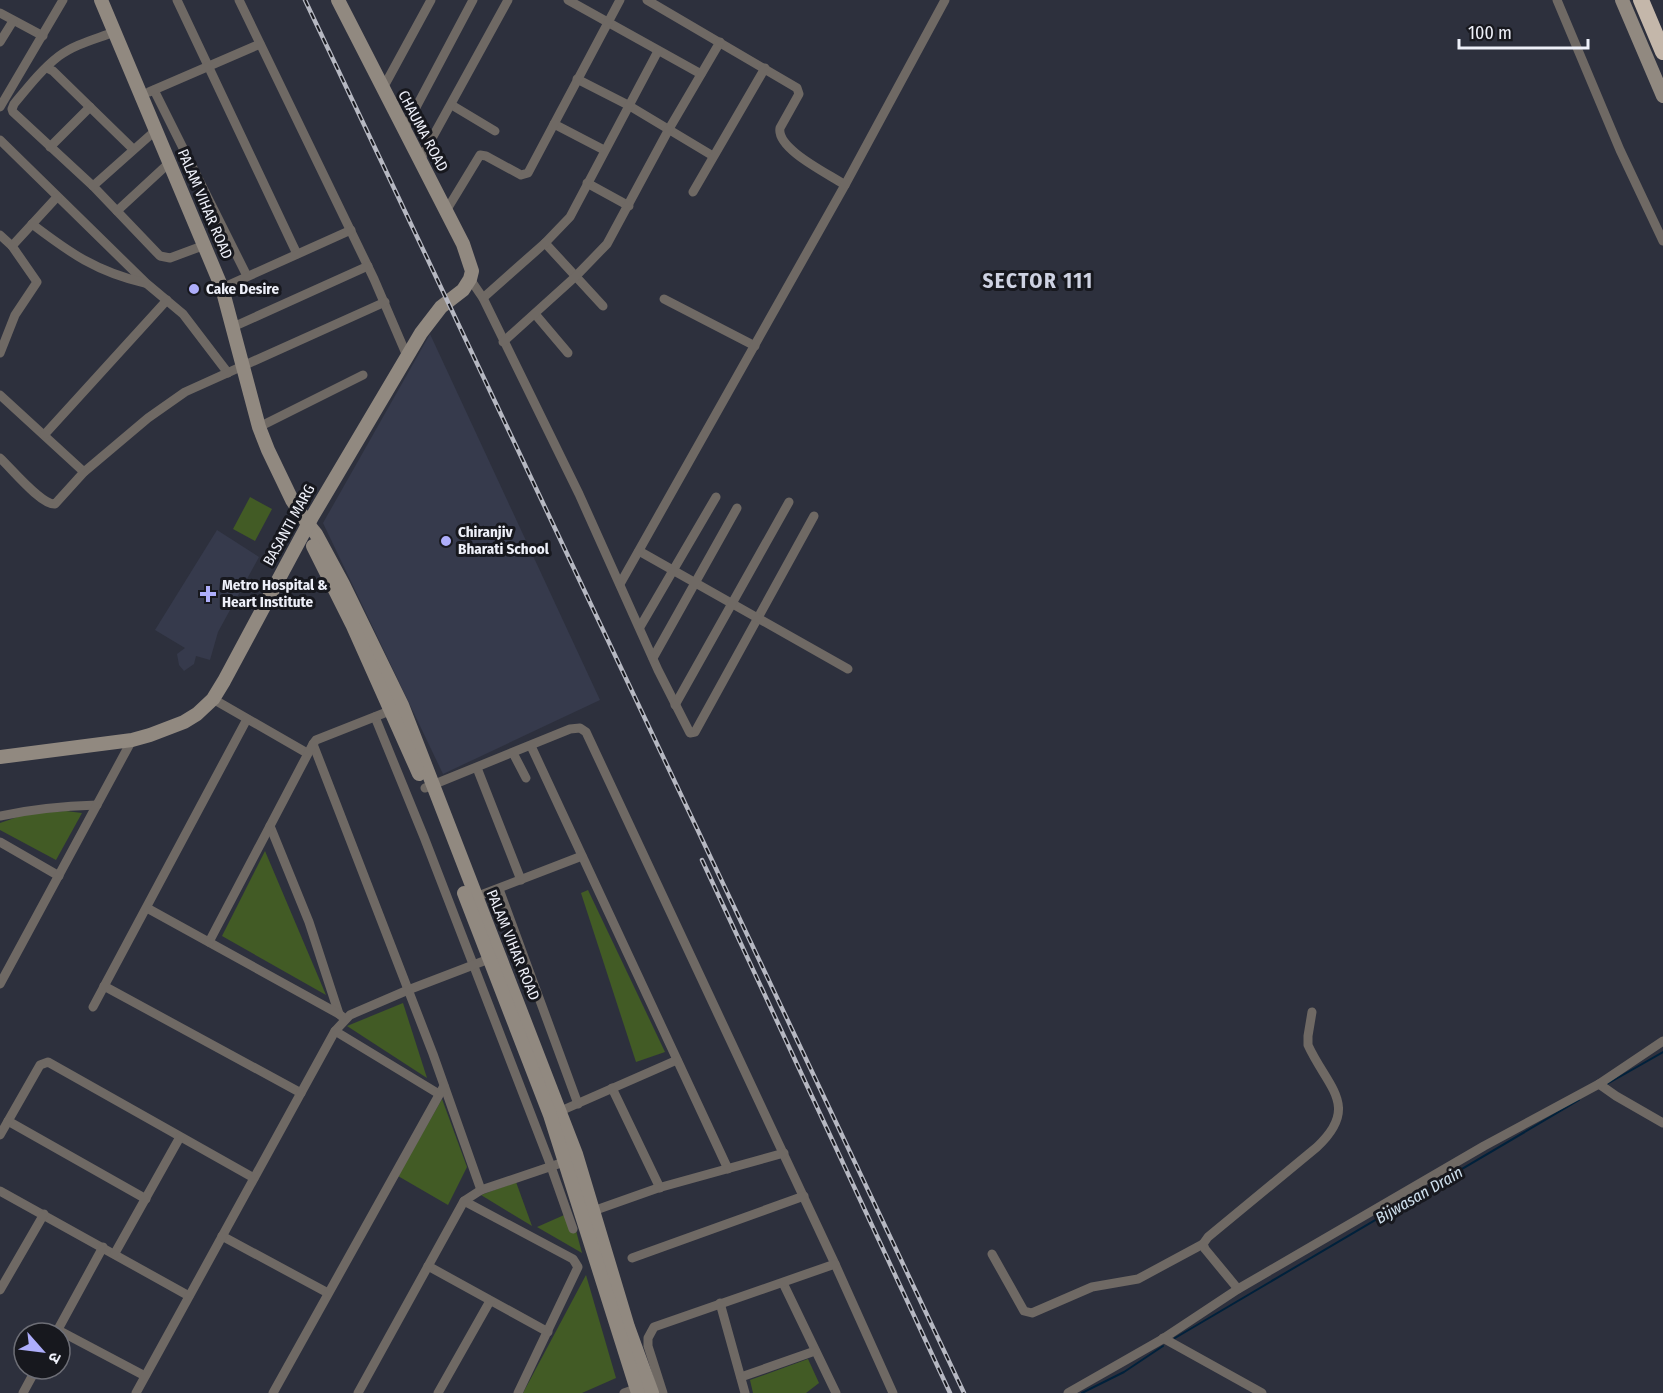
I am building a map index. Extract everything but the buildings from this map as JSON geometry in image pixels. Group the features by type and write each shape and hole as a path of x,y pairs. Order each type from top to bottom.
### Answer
{"highway":[{"path":"1641,0 1663,52"}],"street":[{"path":"0,107 63,0"},
{"name":"PALAM VIHAR ROAD","path":"101,0 222,288 259,427 288,491 316,534 402,705 471,899 593,1211 628,1327 640,1390"},
{"path":"177,0 207,68 297,254"},
{"path":"239,0 385,302 407,356"},
{"name":"CHAUMA ROAD","path":"338,0 468,256 472,271 470,279"},
{"path":"382,90 431,0"},
{"path":"404,130 473,0"},
{"path":"449,118 508,0"},
{"path":"568,0 701,74"},
{"path":"446,211 477,157 486,156 521,175 528,173 620,0"},
{"path":"647,0 799,90 780,128 781,139 794,152 845,185"},
{"path":"620,584 845,185 945,0"},
{"path":"1557,0 1620,150 1663,241"},
{"path":"1622,0 1663,96"},
{"path":"0,13 43,36"},
{"path":"0,42 13,21"},
{"path":"114,32 66,51 22,95 12,110 93,186 160,256 170,258 205,245"},
{"path":"503,342 575,278 607,244 669,129 720,42"},
{"path":"141,96 260,44"},
{"path":"483,298 544,243 570,216 658,51"},
{"path":"47,68 53,71 133,149"},
{"path":"693,192 765,68"},
{"path":"577,79 628,105 713,156"},
{"path":"154,90 247,276"},
{"path":"456,103 495,131"},
{"path":"420,160 456,103"},
{"path":"50,147 90,107"},
{"path":"554,124 604,150"},
{"path":"93,186 156,130"},
{"path":"0,140 192,325 228,373"},
{"path":"117,211 169,164"},
{"path":"587,183 629,206"},
{"path":"12,246 57,197"},
{"path":"32,224 95,267 127,279 146,283"},
{"path":"222,288 351,230"},
{"path":"0,235 12,246 37,282 15,315 0,353"},
{"path":"544,243 603,306"},
{"path":"233,327 368,266"},
{"path":"470,279 483,298 579,494 689,732 693,733 814,516"},
{"name":"BASANTI MARG","path":"0,757 132,740 184,722 213,699 308,524 407,356 432,317 463,290 470,279"},
{"path":"664,299 755,346"},
{"path":"45,434 167,300"},
{"path":"0,458 41,498 51,504 59,502 84,472 167,403 185,392 385,302"},
{"path":"535,314 568,353"},
{"path":"259,427 363,375"},
{"path":"0,395 84,472"},
{"path":"640,627 716,496"},
{"path":"675,705 789,502"},
{"path":"653,658 737,508"},
{"name":"PALAM VIHAR ROAD","path":"308,524 309,538 429,786"},
{"path":"639,551 848,669"},
{"path":"213,699 307,753"},
{"path":"209,942 312,744 316,740 392,710"},
{"path":"375,717 551,1165 573,1229"},
{"path":"93,1007 247,719"},
{"path":"429,786 575,728 584,729 804,1196 893,1393"},
{"path":"0,984 132,740"},
{"path":"312,744 408,990 441,1090 481,1190"},
{"path":"531,746 728,1169"},
{"path":"513,753 526,778"},
{"path":"477,768 521,880"},
{"path":"0,816 27,810 97,805"},
{"path":"270,826 309,922 342,1016"},
{"path":"0,842 59,876"},
{"path":"471,899 582,856"},
{"path":"499,889 578,1104"},
{"name":"PALAM VIHAR ROAD","path":"471,899 489,959 555,1113"},
{"path":"147,908 342,1016"},
{"path":"136,1393 342,1016 489,959"},
{"path":"104,986 301,1093"},
{"path":"992,1254 1024,1311 1032,1313 1092,1287 1138,1279 1203,1244 1317,1147 1337,1122 1339,1109 1336,1095 1308,1045 1312,1012"},
{"path":"335,1031 441,1090"},
{"path":"1068,1393 1163,1338 1238,1289 1484,1146 1600,1085 1663,1041"},
{"path":"555,1113 677,1060"},
{"path":"0,1135 40,1065 48,1062 254,1178"},
{"path":"1600,1085 1663,1123"},
{"path":"612,1088 660,1188"},
{"path":"273,1393 441,1090"},
{"path":"8,1121 146,1198"},
{"path":"115,1253 180,1137"},
{"path":"593,1211 660,1188 784,1154"},
{"path":"358,1393 464,1201 481,1190 572,1159"},
{"name":"PALAM VIHAR ROAD","path":"572,1159 640,1390"},
{"path":"0,1191 189,1296"},
{"path":"632,1258 804,1196"},
{"path":"464,1201 577,1263 578,1271 518,1393"},
{"path":"0,1290 44,1214"},
{"path":"222,1236 328,1293"},
{"path":"1203,1244 1204,1250 1238,1289"},
{"path":"63,1321 104,1247"},
{"path":"663,1393 648,1346 650,1332 660,1324 835,1264"},
{"path":"428,1266 548,1332"},
{"path":"0,1269 9,1274"},
{"path":"783,1283 833,1392"},
{"path":"438,1393 490,1301"},
{"path":"720,1304 746,1393"},
{"path":"1163,1338 1262,1393"},
{"path":"72,1339 145,1376"},
{"path":"741,1377 815,1351"}],"shaded area":[{"path":"430,334 600,700 443,774 323,523"},
{"name":"Metro Hospital & Heart Institute","path":"217,530 259,557 218,632 210,660 196,656 194,664 184,671 179,665 177,654 185,648 155,630"}],"green space":[{"path":"250,497 272,509 255,541 233,529"},
{"path":"66,811 82,813 56,860 0,830 0,823 26,814"},
{"path":"265,851 326,995 222,936"},
{"path":"588,890 665,1052 636,1062 581,893"},
{"path":"403,1003 427,1078 347,1026"},
{"path":"442,1099 467,1167 448,1205 398,1176"},
{"path":"516,1182 532,1226 481,1195"},
{"path":"571,1212 582,1253 537,1227"},
{"path":"586,1275 616,1378 582,1393 523,1393"},
{"path":"808,1359 819,1383 806,1393 753,1393 750,1380"}],"waterway":[{"name":"Bijwasan Drain","path":"1607,1084 1663,1052"},
{"name":"Bijwasan Drain","path":"1175,1338 1579,1100"},
{"name":"Bijwasan Drain","path":"1082,1393 1124,1372 1163,1346"}],"railway":[{"path":"305,0 964,1393"},
{"path":"702,860 950,1393"}],"place":[{"name":"Cake Desire","path":"194,289"},
{"name":"Chiranjiv Bharati School","path":"446,541"},
{"name":"Metro Hospital & Heart Institute","path":"208,594"}],"district":[{"name":"SECTOR 111","path":"1038,281"}]}
